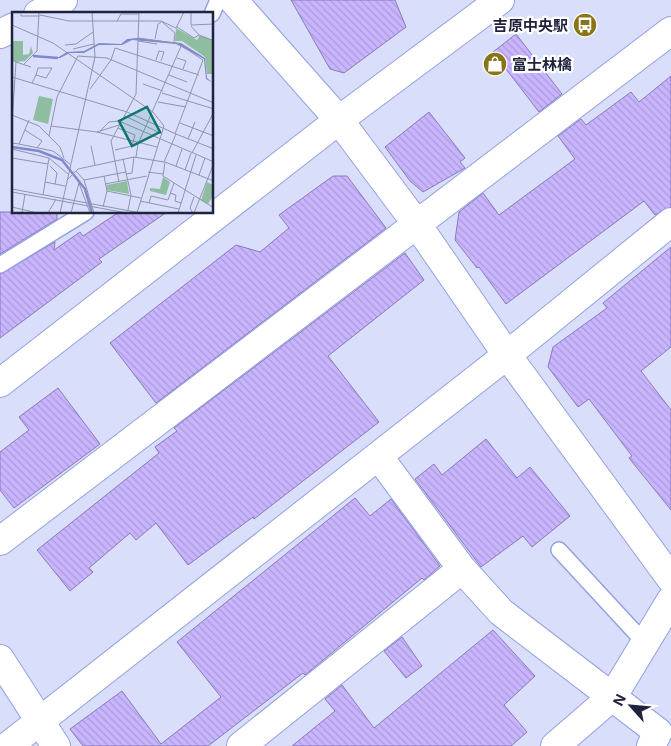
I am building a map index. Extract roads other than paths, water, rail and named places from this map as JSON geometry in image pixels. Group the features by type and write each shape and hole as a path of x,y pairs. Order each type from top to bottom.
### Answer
{"street":[{"path":"42,12 63,0"},
{"path":"233,0 340,120 416,223 507,356 671,579"},
{"path":"0,383 340,120 500,0"},
{"path":"0,34 12,28"},
{"path":"0,541 671,30"},
{"path":"8,746 507,356 671,222"},
{"path":"379,457 462,569 501,612 613,696 660,738"},
{"path":"240,746 462,569"},
{"path":"555,746 613,696 671,600"},
{"path":"0,659 56,746"}],"lane":[{"path":"213,12 218,0"},
{"path":"0,265 83,214"},
{"path":"559,550 644,642"}],"place":[{"name":"吉原中央駅","path":"585,25"},
{"name":"富士林檎","path":"495,64"}]}
